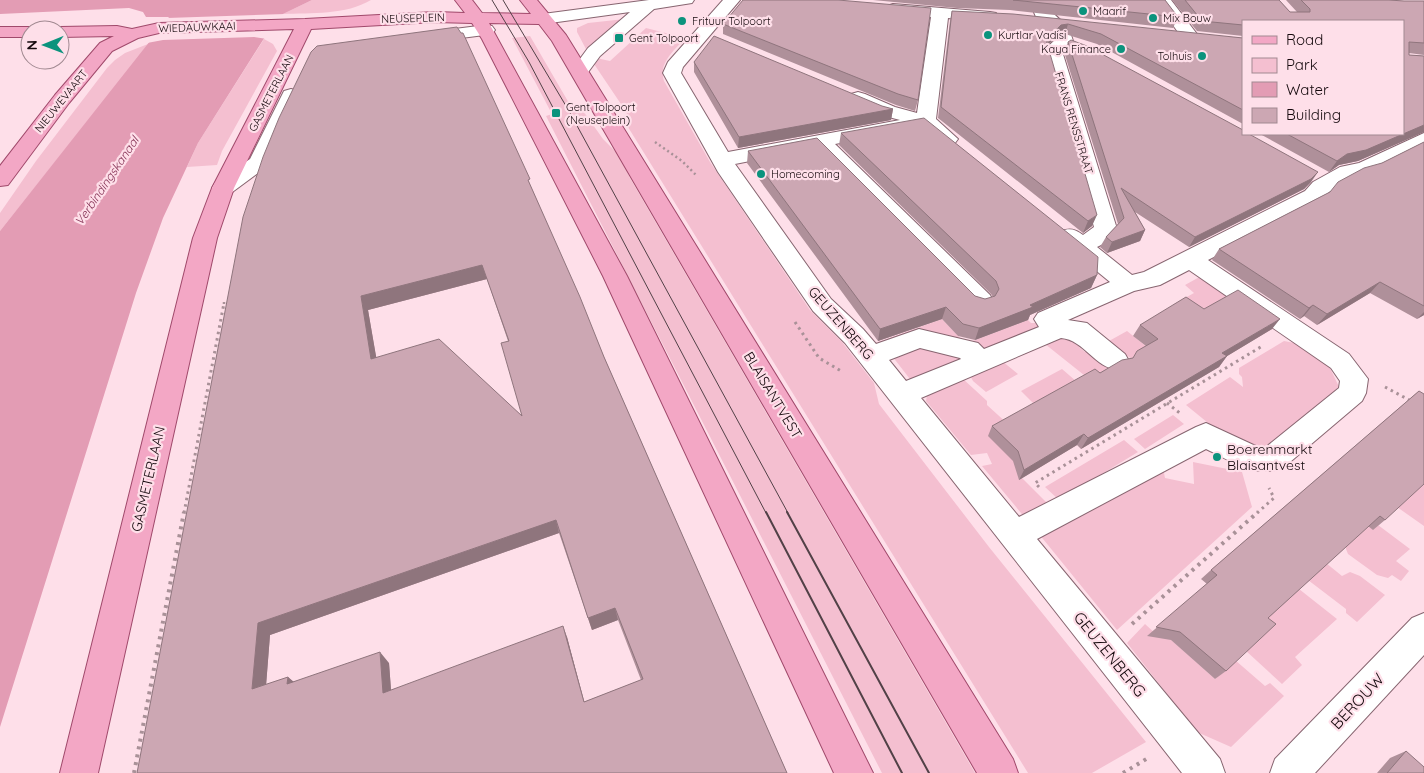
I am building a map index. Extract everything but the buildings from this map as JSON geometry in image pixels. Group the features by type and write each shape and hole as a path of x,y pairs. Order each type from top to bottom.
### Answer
{"main road":[{"path":"463,0 482,23 615,276 854,773"},
{"name":"NEUSEPLEIN","path":"350,22 390,4"},
{"name":"NEUSEPLEIN","path":"305,24 390,18 482,23 535,9"},
{"name":"BLAISANTVEST","path":"535,9 560,38 999,773"},
{"name":"WIEDAUWKAAI","path":"70,32 117,31 132,34 159,28 305,24"},
{"name":"GASMETERLAAN","path":"79,773 205,238 223,188 305,24"},
{"path":"0,32 20,32"},
{"name":"NIEUWEVAART","path":"0,180 62,99 106,47 132,34"}],"street":[{"name":"NEUSEPLEIN","path":"535,9 594,0"},
{"name":"NEUSEPLEIN","path":"535,9 650,4 686,0"},
{"path":"724,43 702,34 732,0"},
{"name":"FRANS RENSSTRAAT","path":"1037,0 1042,13 1062,30 1073,44 1053,50 1106,229 1095,239 1079,245"},
{"path":"1163,0 1190,38"},
{"path":"580,71 594,52 650,4"},
{"path":"880,8 1077,24"},
{"path":"926,121 940,13"},
{"path":"406,40 482,23"},
{"name":"GEUZENBERG","path":"702,34 674,66 672,72 721,160 822,306 854,336 1206,773"},
{"path":"1173,36 1208,40"},
{"name":"GASMETERLAAN","path":"223,188 259,163 298,80"},
{"path":"843,92 888,111 926,121 964,152"},
{"path":"721,160 926,121"},
{"path":"901,395 980,362 1050,318 1128,284 1151,279 1313,196 1321,186 1320,178 1366,168 1424,139"},
{"path":"820,141 981,301"},
{"path":"1056,226 1128,284"},
{"path":"1014,535 1206,435 1257,460 1273,460 1352,393 1354,379 1340,361 1190,259"},
{"path":"1050,318 1078,330 1116,361"},
{"path":"870,357 919,338 969,350 980,362"},
{"name":"BEROUW","path":"1289,773 1424,630"}],"path":[{"path":"134,773 225,300"},
{"path":"1063,510 1035,482 1293,328"},
{"path":"1354,379 1390,388 1416,403"},
{"path":"1105,648 1274,498 1257,460"}],"green space":[{"path":"312,0 371,0 340,11 283,14"},
{"path":"625,19 587,51 577,32 577,28 588,23"},
{"path":"646,28 685,38 665,63 663,69 664,81 710,162 810,310 842,342 874,383 879,404 989,547 1146,742 1092,773 1028,773 623,119 627,113 594,64 596,58 610,61"},
{"path":"530,36 573,110 581,108 603,139 620,156 630,178 975,773 882,773 546,116 552,114 512,38"},
{"path":"264,39 273,44 277,51 222,151 217,165 187,167 198,143"},
{"path":"148,44 0,231 0,213 36,161 107,68 125,53"},
{"path":"1203,275 1271,322 1197,320 1174,304 1194,293 1185,285"},
{"path":"942,319 962,340 970,342 1028,320 1031,323 1043,323 1047,327 981,357 972,348 883,347 878,342"},
{"path":"1127,331 1152,351 1134,361 1109,341"},
{"path":"1068,333 1086,343 1079,347 1085,352 1090,350 1113,364 1094,383 1045,344"},
{"path":"1284,341 1306,346 1320,354 1339,387 1261,452 1240,449 1186,405 1230,377 1243,387 1239,368"},
{"path":"911,344 973,361 913,383 889,352"},
{"path":"1002,361 1018,374 986,392 973,381 970,375"},
{"path":"1062,369 1084,388 1042,412 1021,391"},
{"path":"962,378 1009,425 1018,466 1017,473 1047,503 1026,519 982,466 992,464 987,453 971,455 926,401 927,395"},
{"path":"1173,415 1184,424 1145,449 1134,439"},
{"path":"1124,440 1138,452 1059,500 1045,487"},
{"path":"1193,462 1242,472 1252,507 1117,630 1039,534 1163,468 1165,478 1194,484"},
{"path":"1424,472 1424,526 1397,507"},
{"path":"1368,525 1378,525 1410,549 1396,561 1409,571 1401,581 1392,575 1388,578 1377,575 1348,554 1346,545"},
{"path":"1326,563 1342,576 1350,572 1360,576 1385,595 1357,622 1346,613 1346,609 1308,580"},
{"path":"1299,589 1337,619 1295,657 1302,665 1282,684 1245,650 1258,626"},
{"path":"1145,624 1157,635 1168,637 1215,679 1235,660 1265,686 1270,683 1284,696 1231,747 1197,732 1127,643"}],"water":[{"name":"Verbindingskanaal","path":"0,0 312,0 283,14 263,40 198,143 163,218 136,293 0,727 0,231 169,17 146,17 143,12 129,8 0,14"}],"pier":[{"path":"285,14 267,39 254,37 163,40 147,43 167,18"}],"tram line":[{"path":"492,0 529,62 766,513"},
{"path":"503,0 569,111 788,513"},
{"path":"766,512 902,773"},
{"path":"787,512 929,773"}],"place":[{"name":"Maarif","path":"1083,11"},
{"name":"Mix Bouw","path":"1153,18"},
{"name":"Frituur Tolpoort","path":"682,21"},
{"name":"Kurtlar Vadisi","path":"988,35"},
{"name":"Gent Tolpoort","path":"619,38"},
{"name":"Kaya Finance","path":"1121,49"},
{"name":"Tolhuis","path":"1202,56"},
{"name":"Gent Tolpoort (Neuseplein)","path":"556,113"},
{"name":"Homecoming","path":"761,174"},
{"name":"Boerenmarkt Blaisantvest","path":"1217,457"}]}
